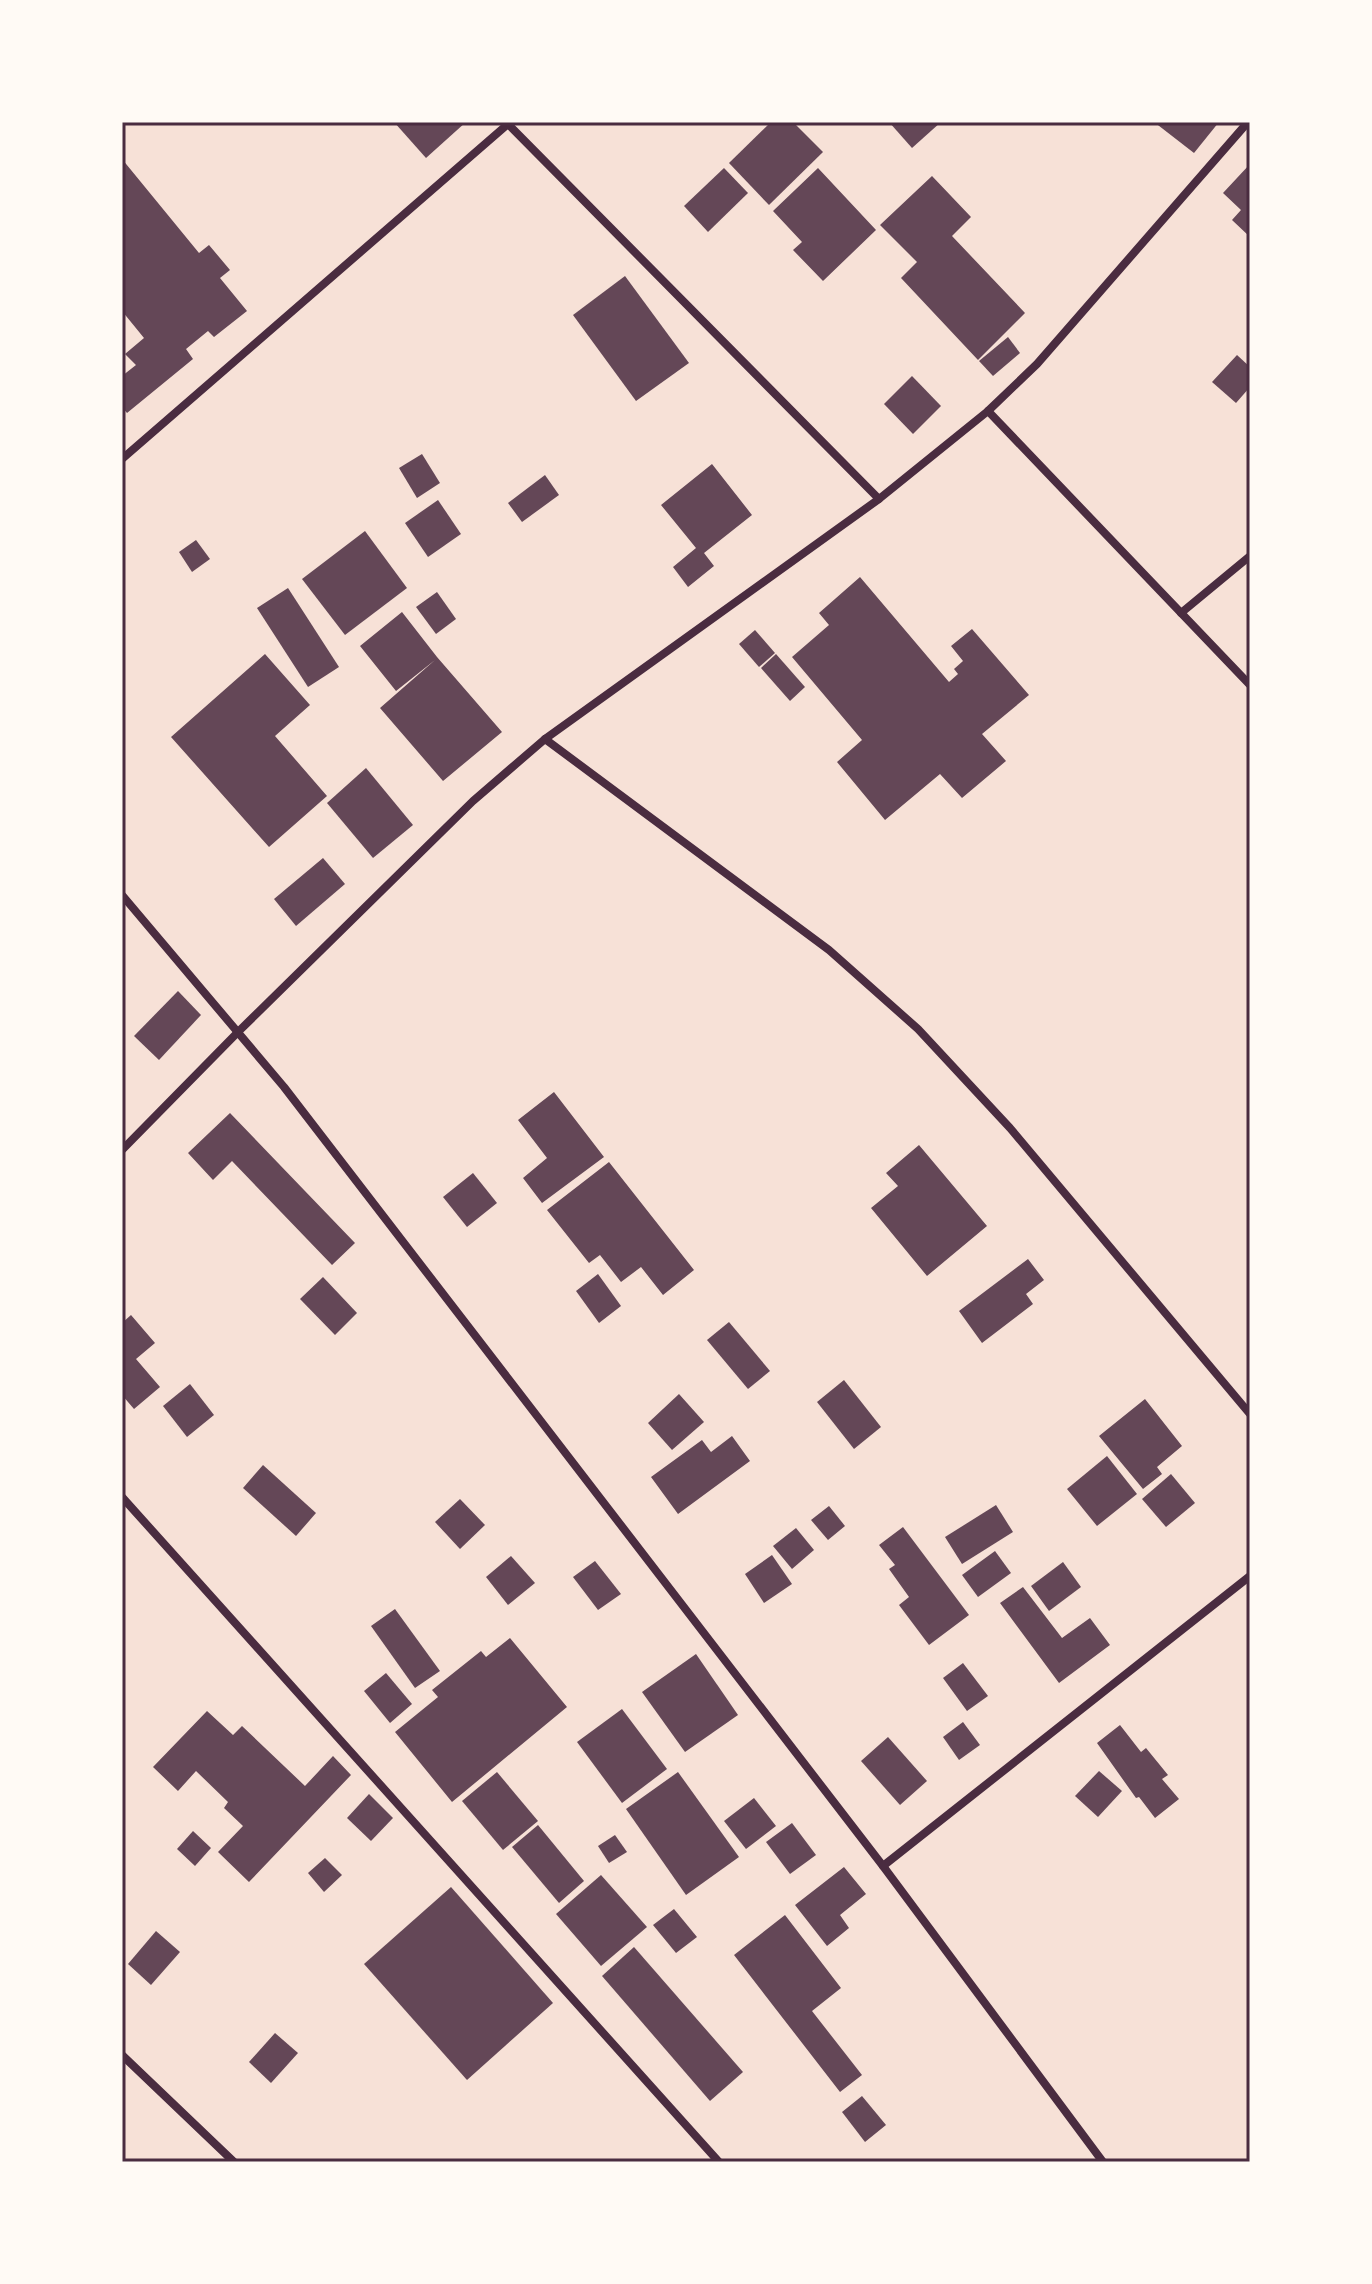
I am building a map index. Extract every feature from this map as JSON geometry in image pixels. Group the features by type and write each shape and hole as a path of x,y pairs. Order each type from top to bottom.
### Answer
{"street":[{"path":"122,1150 473,801 545,739 879,499 988,411 1037,364 1248,122"},
{"path":"122,459 507,123 879,499"},
{"path":"988,411 1250,685"},
{"path":"1181,613 1250,556"},
{"path":"545,739 829,950 918,1029 1010,1128 1250,1414"},
{"path":"122,895 301,1108 883,1866 1103,2162"},
{"path":"122,1497 719,2162"},
{"path":"883,1866 1250,1576"},
{"path":"122,2055 234,2162"}],"building":[{"path":"394,122 466,122 426,158"},
{"path":"771,122 793,122 823,152 769,205 729,163"},
{"path":"889,122 941,122 912,148"},
{"path":"1154,122 1219,122 1194,153"},
{"path":"122,159 199,253 209,245 230,270 220,278 247,311 214,337 208,331 186,349 193,359 127,413 122,407 122,376 136,365 125,354 144,338 122,311"},
{"path":"1250,164 1250,237 1232,220 1241,210 1223,193"},
{"path":"724,168 748,193 708,232 684,206"},
{"path":"818,168 876,230 823,281 793,250 802,242 773,211"},
{"path":"932,176 971,217 952,236 1025,313 978,360 901,278 917,262 880,225"},
{"path":"625,276 689,363 636,401 573,315"},
{"path":"1008,337 1020,353 993,376 979,361"},
{"path":"1237,355 1250,367 1250,387 1236,403 1212,382"},
{"path":"912,376 941,406 913,434 884,404"},
{"path":"422,454 440,483 417,498 399,468"},
{"path":"712,464 752,515 704,553 714,566 688,587 673,567 696,548 661,505"},
{"path":"545,475 559,495 522,522 508,503"},
{"path":"438,500 461,534 428,557 405,523"},
{"path":"365,531 407,588 345,635 302,579"},
{"path":"196,540 210,559 192,572 179,552"},
{"path":"860,577 949,682 958,674 954,669 963,661 951,646 972,629 1029,695 982,734 1006,761 962,798 940,774 885,820 837,762 862,740 792,657 829,625 819,613"},
{"path":"288,588 339,667 308,687 257,608"},
{"path":"437,592 456,619 436,634 416,607"},
{"path":"402,612 502,732 443,781 380,708 435,660 396,691 360,646"},
{"path":"755,630 775,653 759,667 739,644"},
{"path":"265,654 310,705 275,736 327,796 269,847 171,737"},
{"path":"776,654 805,687 790,701 761,668"},
{"path":"366,768 413,825 373,858 327,803"},
{"path":"323,858 345,884 296,926 274,899"},
{"path":"178,991 201,1015 159,1060 134,1036"},
{"path":"554,1092 604,1157 542,1203 523,1178 547,1158 518,1120"},
{"path":"230,1113 355,1243 332,1265 232,1161 213,1180 188,1153"},
{"path":"919,1145 987,1226 927,1276 871,1208 898,1186 886,1173"},
{"path":"609,1162 694,1270 663,1295 641,1267 621,1282 600,1255 589,1263 547,1210"},
{"path":"473,1173 497,1203 467,1227 443,1197"},
{"path":"1028,1259 1044,1280 1026,1294 1033,1304 982,1343 959,1311"},
{"path":"598,1274 621,1306 599,1323 576,1291"},
{"path":"323,1277 357,1313 335,1335 300,1299"},
{"path":"131,1315 155,1343 136,1359 160,1387 134,1409 122,1395 122,1323"},
{"path":"729,1322 770,1371 748,1389 707,1340"},
{"path":"844,1380 881,1427 854,1449 817,1402"},
{"path":"190,1384 214,1415 187,1437 163,1406"},
{"path":"679,1394 704,1422 672,1450 648,1423"},
{"path":"1145,1399 1182,1446 1157,1467 1162,1474 1143,1489 1099,1436"},
{"path":"732,1436 750,1461 678,1514 651,1477 702,1440 711,1452"},
{"path":"1107,1456 1137,1494 1097,1526 1067,1489"},
{"path":"263,1465 316,1513 296,1536 243,1488"},
{"path":"1171,1474 1195,1503 1166,1527 1142,1499"},
{"path":"460,1499 485,1525 460,1549 435,1522"},
{"path":"996,1505 1013,1532 962,1564 945,1537"},
{"path":"829,1506 845,1526 828,1540 811,1520"},
{"path":"903,1527 969,1615 929,1645 899,1605 909,1597 889,1569 895,1565 879,1545"},
{"path":"796,1528 814,1550 792,1569 773,1546"},
{"path":"995,1551 1011,1573 978,1597 962,1575"},
{"path":"772,1555 792,1584 764,1603 745,1574"},
{"path":"511,1556 535,1583 508,1605 486,1577"},
{"path":"595,1561 621,1594 598,1610 573,1577"},
{"path":"1063,1562 1081,1587 1049,1611 1031,1586"},
{"path":"1023,1587 1062,1638 1090,1618 1110,1645 1059,1683 1000,1603"},
{"path":"395,1609 440,1671 415,1688 371,1626"},
{"path":"510,1638 567,1707 452,1802 395,1732 438,1697 432,1690 481,1651 486,1657"},
{"path":"696,1654 738,1715 685,1752 642,1692"},
{"path":"963,1663 988,1696 967,1711 943,1678"},
{"path":"386,1673 412,1704 390,1723 364,1691"},
{"path":"622,1709 667,1769 622,1803 577,1742"},
{"path":"207,1711 233,1735 242,1726 305,1786 333,1756 351,1775 249,1882 218,1852 243,1826 224,1808 228,1802 196,1771 178,1791 153,1767"},
{"path":"963,1722 980,1745 959,1760 943,1737"},
{"path":"1120,1725 1141,1752 1146,1748 1168,1775 1162,1779 1179,1799 1155,1818 1139,1797 1136,1798 1097,1743"},
{"path":"888,1737 927,1781 900,1805 861,1761"},
{"path":"1099,1771 1122,1791 1098,1817 1075,1796"},
{"path":"497,1772 538,1821 503,1850 462,1801"},
{"path":"678,1772 739,1857 686,1895 626,1809"},
{"path":"369,1794 393,1818 371,1841 347,1818"},
{"path":"754,1798 776,1826 746,1849 724,1821"},
{"path":"792,1823 816,1855 790,1874 766,1842"},
{"path":"538,1825 584,1881 559,1903 512,1847"},
{"path":"193,1831 211,1848 195,1866 177,1849"},
{"path":"615,1835 627,1852 609,1863 598,1846"},
{"path":"325,1858 342,1875 324,1892 308,1873"},
{"path":"844,1867 866,1894 840,1915 849,1928 827,1946 795,1905"},
{"path":"601,1875 647,1927 601,1966 556,1914"},
{"path":"451,1887 553,2003 467,2080 364,1964"},
{"path":"674,1909 697,1937 676,1953 653,1925"},
{"path":"785,1915 841,1988 812,2011 862,2075 840,2092 734,1955"},
{"path":"156,1931 180,1952 151,1985 128,1964"},
{"path":"634,1947 743,2072 710,2101 602,1976"},
{"path":"275,2033 298,2053 271,2083 249,2062"},
{"path":"862,2096 886,2125 865,2142 842,2112"}]}
